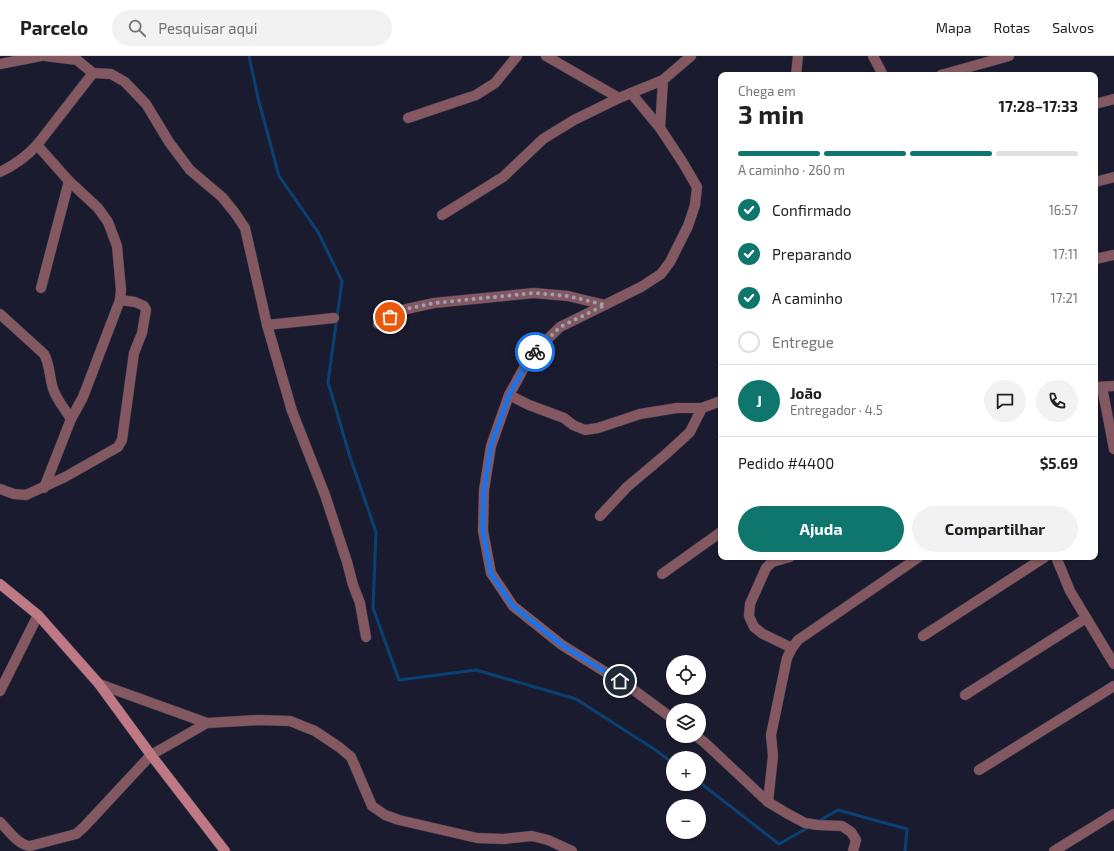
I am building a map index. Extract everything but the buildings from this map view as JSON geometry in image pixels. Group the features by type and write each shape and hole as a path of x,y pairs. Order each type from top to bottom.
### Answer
{"street":[{"path":"0,64 41,56"},
{"path":"45,56 77,60 93,73 111,74 125,82 146,104 169,142 190,170 222,197 245,228 267,325 292,411 325,496 347,562 353,585 360,603 366,637"},
{"path":"408,118 476,95 495,83 518,56"},
{"path":"546,56 619,98"},
{"path":"442,215 503,177 543,139 574,120 619,98 663,80 691,56"},
{"path":"796,72 798,56"},
{"path":"873,56 881,72"},
{"path":"952,72 1009,56"},
{"path":"1,175 28,155 93,73"},
{"path":"660,128 663,80"},
{"path":"631,93 660,128 697,187 695,205 688,226 670,262 661,274 641,287 560,327 531,355 509,395 491,446 484,490 483,531 491,574 513,606 562,645 631,688 666,714"},
{"path":"1098,103 1114,99"},
{"path":"37,145 70,181 98,208 108,222 117,246 121,290 120,300 83,397 71,419 44,488"},
{"path":"1098,181 1114,177"},
{"path":"41,288 70,181"},
{"path":"1098,258 1114,255"},
{"path":"378,324 402,310 434,303 534,293 568,296 605,305"},
{"path":"0,489 14,494 26,495 44,488 118,447 122,440 134,353 142,333 146,310 144,306 135,302 120,300"},
{"path":"0,314 44,354 48,363 54,392 71,419"},
{"path":"267,325 334,318"},
{"path":"1114,386 1098,387 1114,449"},
{"path":"509,395 529,405 564,418 573,425 585,430 598,428 640,414 677,408 702,408 718,402"},
{"path":"600,516 627,487 690,432 702,408"},
{"path":"662,574 718,534"},
{"path":"779,560 772,562 766,568 750,604 749,616 754,627 762,634 792,648"},
{"path":"768,802 773,756 771,735 787,658 792,648 798,640 916,560"},
{"path":"923,636 1039,560"},
{"path":"1057,560 1070,591 1114,664"},
{"path":"0,584 38,615 99,684 151,756 225,851"},
{"path":"0,691 38,615"},
{"path":"965,695 1086,618"},
{"path":"99,684 207,723 258,720 290,721 315,731 351,757 372,806 385,815 399,820 478,838 493,840 532,836 548,840 572,851"},
{"path":"979,770 1114,686"},
{"path":"0,822 20,843 25,846 76,834 151,756 207,723"},
{"path":"705,743 768,802 805,823 842,826 851,832 856,840 853,851"},
{"path":"1054,851 1114,814"}],"waterway":[{"path":"249,56 258,98 279,176 318,232 342,281 328,382 350,457 376,532 373,608 399,680 476,670 576,699 666,758"},
{"path":"706,787 779,844 809,827"},
{"path":"817,822 838,810 907,829 905,851"}],"way so far":[{"path":"390,317 402,310 434,303 534,293 568,296 605,305 560,327 535,352"}],"route":[{"path":"535,352 531,355 509,395 491,446 484,490 483,531 491,574 513,606 562,645 620,681"}]}
